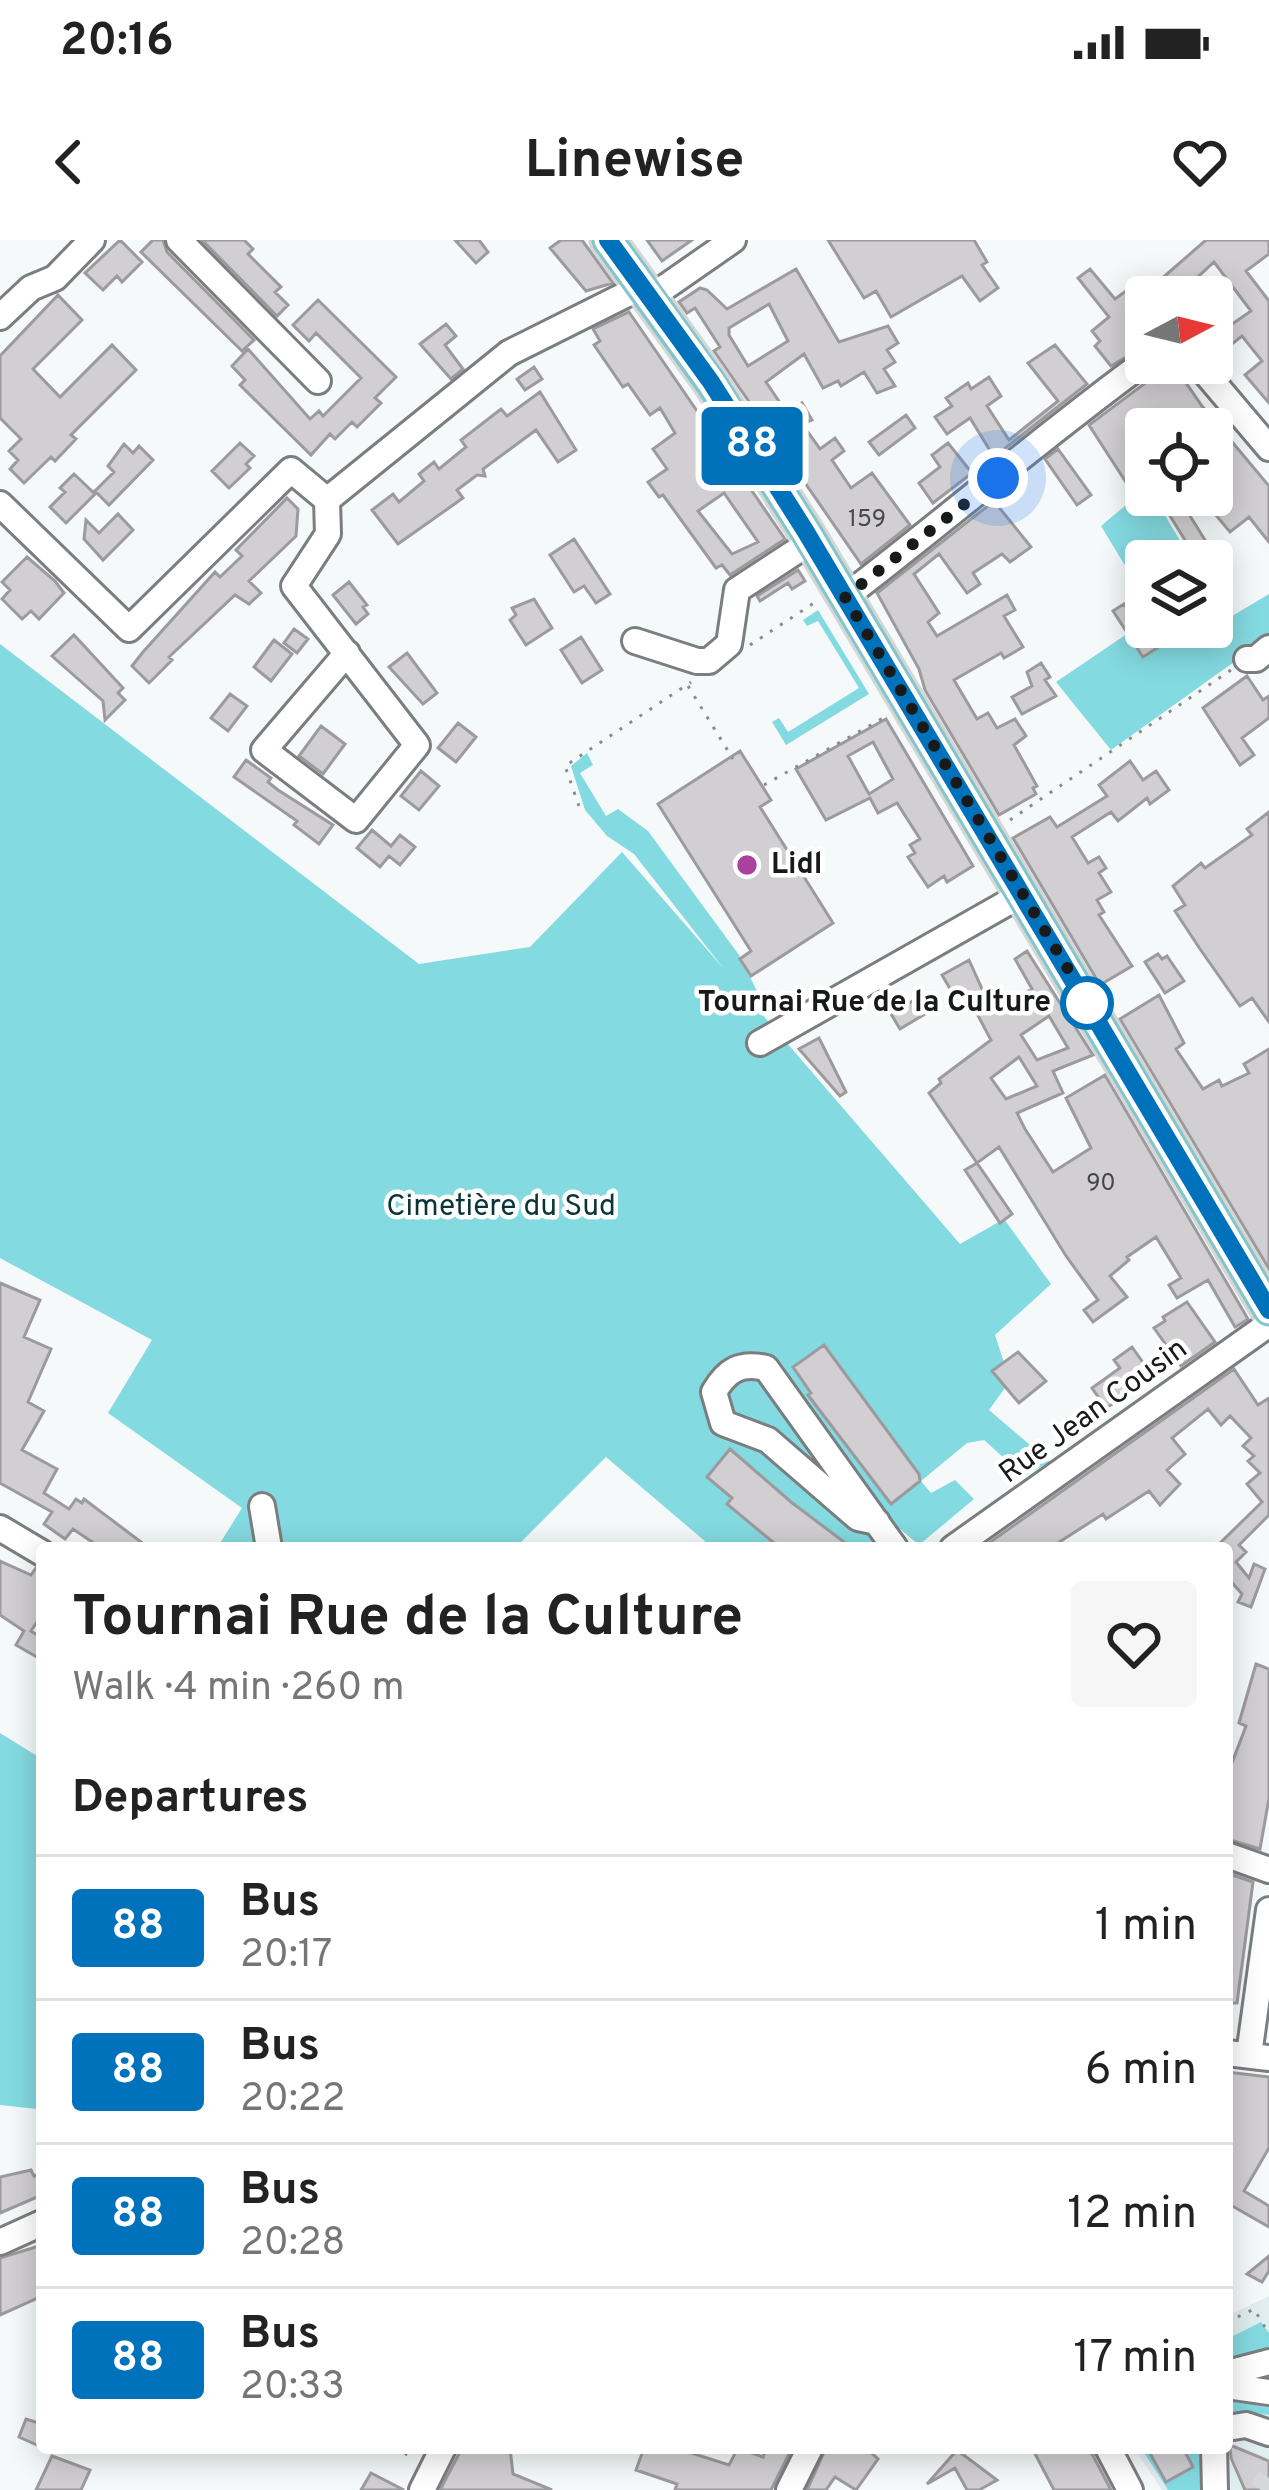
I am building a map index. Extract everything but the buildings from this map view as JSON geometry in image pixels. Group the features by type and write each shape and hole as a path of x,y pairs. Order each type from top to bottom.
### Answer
{"main road":[{"path":"608,240 647,291 812,541 1269,1310"}],"street":[{"path":"0,317 31,288 55,278 92,240"},
{"path":"179,240 318,381"},
{"path":"327,500 509,353 647,291 733,240"},
{"path":"842,592 998,478 1042,438 1125,377"},
{"path":"1215,384 1269,448"},
{"path":"0,504 129,629 291,470 327,500 328,534 294,586 346,653 417,745 356,820 264,750 346,653"},
{"path":"635,641 709,661 721,654 733,633 737,590 812,541"},
{"path":"760,1043 1023,894"},
{"name":"Rue Jean Cousin","path":"960,1542 1269,1324"},
{"path":"877,1522 858,1518 768,1440 723,1424 714,1392 724,1374 749,1364 766,1368 877,1522 891,1542"},
{"path":"262,1506 268,1542"},
{"path":"0,1528 36,1549"},
{"path":"1233,1858 1269,1870"},
{"path":"1248,2055 1269,1910"},
{"path":"0,2242 36,2226"},
{"path":"1233,2371 1269,2362"},
{"path":"1233,2387 1269,2392"},
{"path":"1233,2427 1246,2425 1269,2433"},
{"path":"422,2490 440,2454"},
{"path":"789,2490 807,2454"},
{"path":"1111,2454 1130,2490"},
{"path":"1214,2454 1215,2490"}],"path":[{"path":"741,650 842,592"},
{"path":"988,835 1258,654"},
{"path":"579,806 565,766 704,674"},
{"path":"687,685 733,759"},
{"path":"764,785 908,704"},
{"path":"1233,2319 1254,2309 1269,2334"}],"shaded area":[{"path":"1269,2296 1269,2490 1162,2490 1138,2454 1233,2454 1233,2313"}],"green space":[{"path":"1125,506 1125,516 1165,516 1180,540 1125,540 1125,565 1101,526"},
{"path":"1269,594 1269,637 1111,750 1056,682 1125,635 1125,648 1233,648 1233,615"},
{"path":"818,610 869,694 786,745 772,722 779,718 788,732 859,688 818,621 807,626 803,620"},
{"name":"Cimetière du Sud","path":"0,644 419,964 530,947 622,852 724,969 634,854 607,836 585,810 571,766 587,753 593,765 580,773 606,816 618,809 648,831 739,955 758,993 749,999 960,1244 1004,1219 1051,1284 995,1335 1010,1381 989,1410 1050,1462 1024,1476 984,1440 967,1443 921,1481 931,1493 955,1480 974,1499 923,1542 915,1542 888,1519 882,1542 706,1542 606,1457 521,1542 221,1542 242,1508 108,1413 152,1340 0,1258"},
{"path":"0,1733 36,1755 36,2109 0,2105"},
{"path":"1261,2322 1269,2333 1269,2353 1233,2363 1233,2336"},
{"path":"1233,2397 1269,2401 1269,2415 1252,2413 1233,2419"},
{"path":"1145,2454 1209,2454 1209,2490 1168,2490"}],"tunnel":[{"path":"1261,2490 1269,2478"}],"bus line":[{"name":"88","path":"608,240 711,382 806,532 1269,1310"}],"place":[{"name":"Lidl","path":"747,865"},
{"name":"Tournai Rue de la Culture","path":"1087,1003"}],"route":[{"path":"998,478 845,597 1090,1006 1087,1003"}]}
